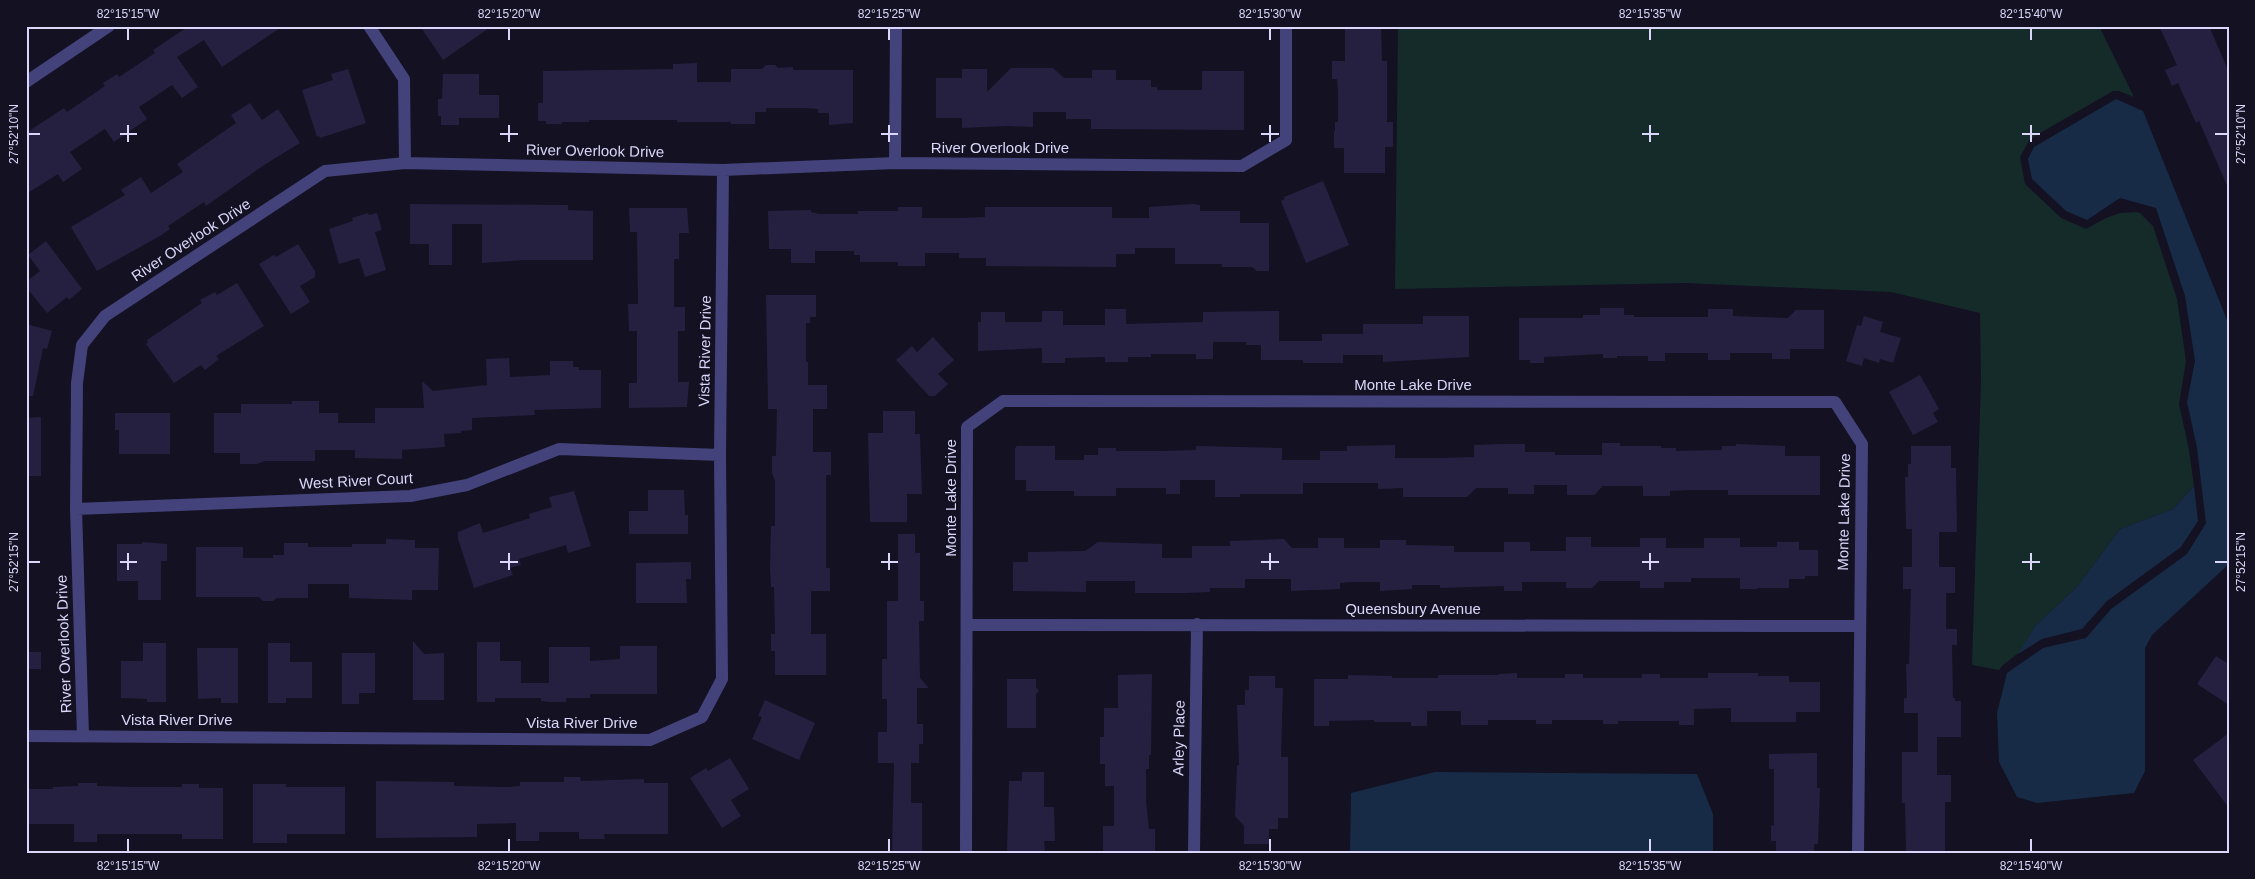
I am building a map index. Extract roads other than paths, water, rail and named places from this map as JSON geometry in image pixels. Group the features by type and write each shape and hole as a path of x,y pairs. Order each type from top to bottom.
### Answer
{"street":[{"path":"26,82 109,26"},
{"path":"370,26 404,79 405,163"},
{"path":"895,163 896,26"},
{"name":"River Overlook Drive","path":"83,736 76,509 76,383 82,345 105,316 325,171 405,163 723,170 895,163 1242,166 1286,140 1286,26"},
{"name":"Vista River Drive","path":"26,736 650,740 702,717 722,679 720,455 723,170"},
{"name":"Monte Lake Drive","path":"966,853 967,426 1003,401 1835,402 1862,444 1858,853"},
{"name":"West River Court","path":"76,509 410,496 467,484 559,449 720,455"},
{"name":"Arley Place","path":"1194,853 1197,624"},
{"name":"Queensbury Avenue","path":"968,625 1859,626"}],"water":[{"path":"2116,99 2143,111 2229,325 2229,564 2152,635 2145,648 2145,771 2134,793 2037,803 2017,797 1999,762 1997,713 2007,673 2043,648 2086,638 2111,609 2187,554 2206,523 2197,448 2187,402 2195,361 2185,296 2156,208 2120,198 2087,220 2066,211 2032,179 2028,159 2034,147"},
{"path":"2194,486 2198,521 2181,547 2107,601 2082,629 2042,639 2018,654 2036,625 2077,587 2120,529 2173,509"},
{"path":"1435,772 1697,774 1713,814 1713,853 1350,853 1351,793"}]}
